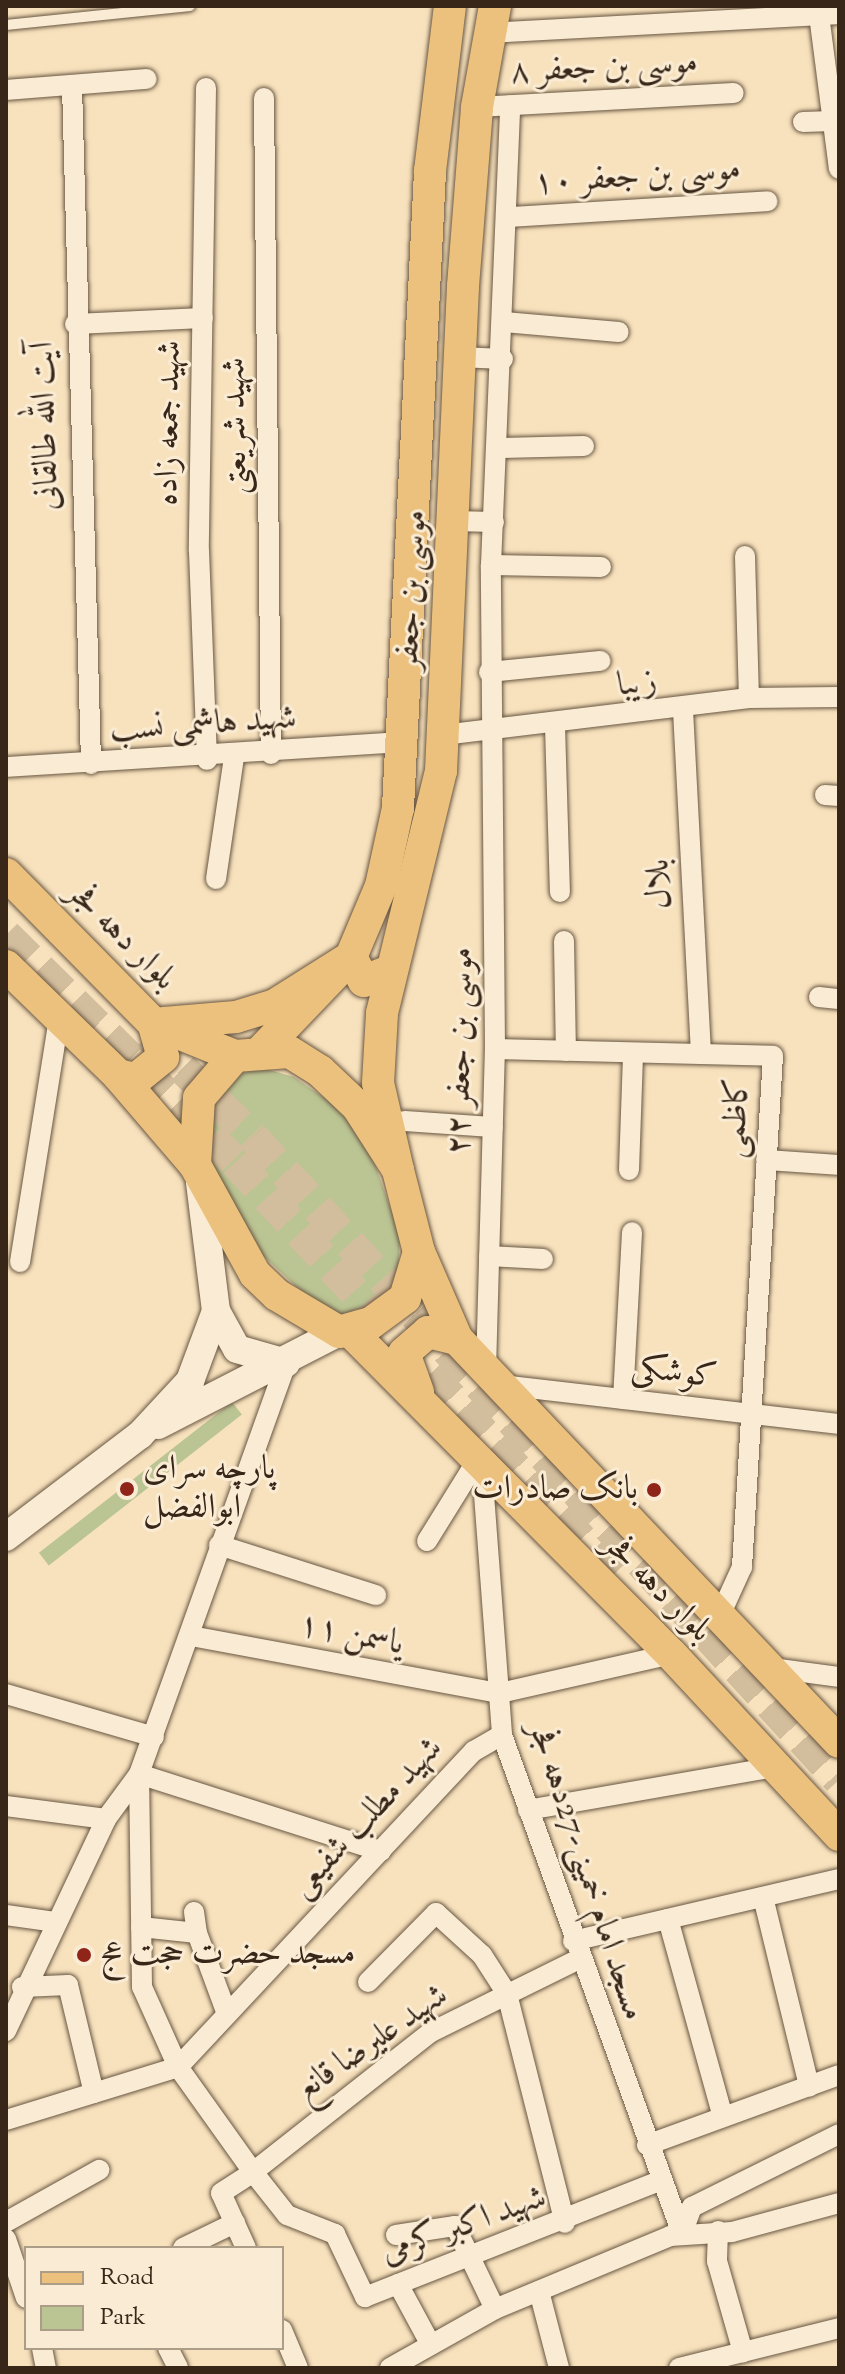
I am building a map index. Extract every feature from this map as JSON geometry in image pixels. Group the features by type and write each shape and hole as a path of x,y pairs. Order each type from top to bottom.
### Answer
{"main road":[{"name":"موسی بن جعفر","path":"249,1053 351,957 381,886 404,742 424,281 450,6"},
{"name":"موسی بن جعفر","path":"398,1170 378,1083 390,971 428,844 443,735 463,286 477,107 492,20"},
{"path":"424,281 433,295 450,297 463,286"},
{"path":"421,348 435,335 453,339 460,357"},
{"name":"بلوار دهه فجر","path":"6,874 153,1023 249,1053"},
{"path":"118,1075 136,1079 158,1064 163,1038 153,1023 236,1017 275,1005 351,957 364,981 390,971"},
{"path":"6,966 58,1024 118,1075 198,1173 255,1274 299,1311 344,1331"},
{"path":"140,1435 286,1363 405,1298 419,1252 398,1170 357,1106 320,1071 289,1052 249,1053 199,1098 198,1173 216,1311 237,1349 286,1363"},
{"name":"بلوار دهه فجر","path":"419,1252 457,1339 721,1613 839,1742"},
{"path":"6,1537 140,1435 190,1381 216,1311"},
{"name":"بلوار دهه فجر","path":"344,1331 420,1397 479,1465 671,1654 839,1835"},
{"path":"420,1397 404,1353 428,1332 457,1339"}],"street":[{"path":"492,20 707,13 829,14 833,121 839,169"},
{"path":"6,90 147,79"},
{"name":"آیت الله طالقانی","path":"72,86 75,324 91,764"},
{"name":"شهید جمعه زاده","path":"206,88 199,551 207,760"},
{"name":"موسی بن جعفر ۸","path":"477,107 734,93"},
{"name":"شهید شریعتی","path":"264,98 271,754"},
{"name":"موسی بن جعفر ۲۲","path":"494,1377 489,1256 495,1049 493,733 489,672 491,565 501,448 510,217 510,105"},
{"path":"803,122 833,121"},
{"name":"موسی بن جعفر ۱۰","path":"510,217 768,201"},
{"path":"75,324 203,318"},
{"path":"504,322 619,332"},
{"path":"460,357 503,359"},
{"path":"501,448 584,446"},
{"path":"454,521 494,522"},
{"path":"745,556 749,698"},
{"path":"491,565 601,567"},
{"path":"489,672 600,661"},
{"name":"زیبا","path":"443,735 555,726 683,710 749,698 839,697"},
{"name":"بلال","path":"683,710 701,1054"},
{"path":"555,726 560,892"},
{"name":"شهید هاشمی نسب","path":"6,767 207,760 404,742"},
{"path":"216,879 234,757"},
{"path":"564,941 566,1051"},
{"path":"20,1262 58,1024"},
{"name":"کاظمی","path":"495,1049 773,1056 742,1567 721,1613"},
{"path":"629,1170 633,1053"},
{"path":"404,1121 493,1127"},
{"path":"766,1160 839,1165"},
{"path":"623,1399 632,1232"},
{"path":"489,1256 543,1259"},
{"path":"6,2031 22,1987 106,1819 139,1774 191,1636 219,1545 286,1363"},
{"name":"کوشکی","path":"494,1377 623,1399 839,1424"},
{"path":"427,1541 479,1465"},
{"name":"مسجد امام خمینی-27دهه فجر","path":"479,1465 502,1735 576,1950 682,2234"},
{"path":"219,1545 376,1595"},
{"name":"یاسمن ۱۱","path":"191,1636 500,1693"},
{"path":"500,1693 671,1654"},
{"path":"772,1668 839,1677"},
{"path":"6,1694 154,1737"},
{"name":"شهید مطلب شفیعی","path":"178,2067 474,1751 502,1735"},
{"path":"528,1810 775,1767"},
{"path":"139,1774 381,1851"},
{"path":"139,1774 142,1987 178,2067 253,2172"},
{"path":"6,1806 106,1819"},
{"name":"شهید علیرضا قانع","path":"235,2223 221,2193 253,2172 364,2078 431,2032 507,1994 576,1950 668,1919 839,1879"},
{"path":"763,1897 809,2086"},
{"path":"194,1912 197,1933 227,2014"},
{"path":"368,1982 436,1913 482,1955 507,1994 565,2223"},
{"path":"6,1915 55,1922"},
{"path":"668,1919 723,2117"},
{"path":"141,1927 197,1933"},
{"path":"22,1987 68,1985 94,2093"},
{"path":"6,2120 178,2067"},
{"path":"647,2145 839,2075"},
{"path":"682,2234 692,2207 839,2134"},
{"path":"6,2222 99,2170"},
{"name":"شهید اکبر کرمی","path":"253,2172 287,2215 335,2234 365,2297 565,2223 660,2181"},
{"path":"390,2368 495,2309 682,2234 718,2231 839,2203"},
{"path":"187,2246 235,2223 245,2246"},
{"path":"396,2235 455,2226 495,2309"},
{"path":"718,2231 717,2261 743,2352"},
{"path":"6,2239 24,2292"},
{"path":"398,2284 431,2345"},
{"path":"539,2291 559,2368"},
{"path":"686,2367 839,2328"},
{"path":"284,2335 298,2368"},
{"path":"169,2350 178,2368"}],"lane":[{"path":"6,25 190,6"}],"green space":[{"path":"263,1068 294,1077 336,1106 369,1147 400,1236 398,1270 380,1301 342,1315 302,1292 256,1249 207,1156 206,1108 235,1075"},
{"path":"232,1402 242,1415 49,1565 39,1553"}],"tunnel":[{"path":"6,935 235,1162 618,1579"},
{"path":"148,1035 253,1137 839,1780"}],"place":[{"name":"پارچه سرای ابوالفضل","path":"127,1489"},
{"name":"بانک صادرات","path":"654,1490"},
{"name":"مسجد حضرت حجت عج","path":"84,1955"}]}
